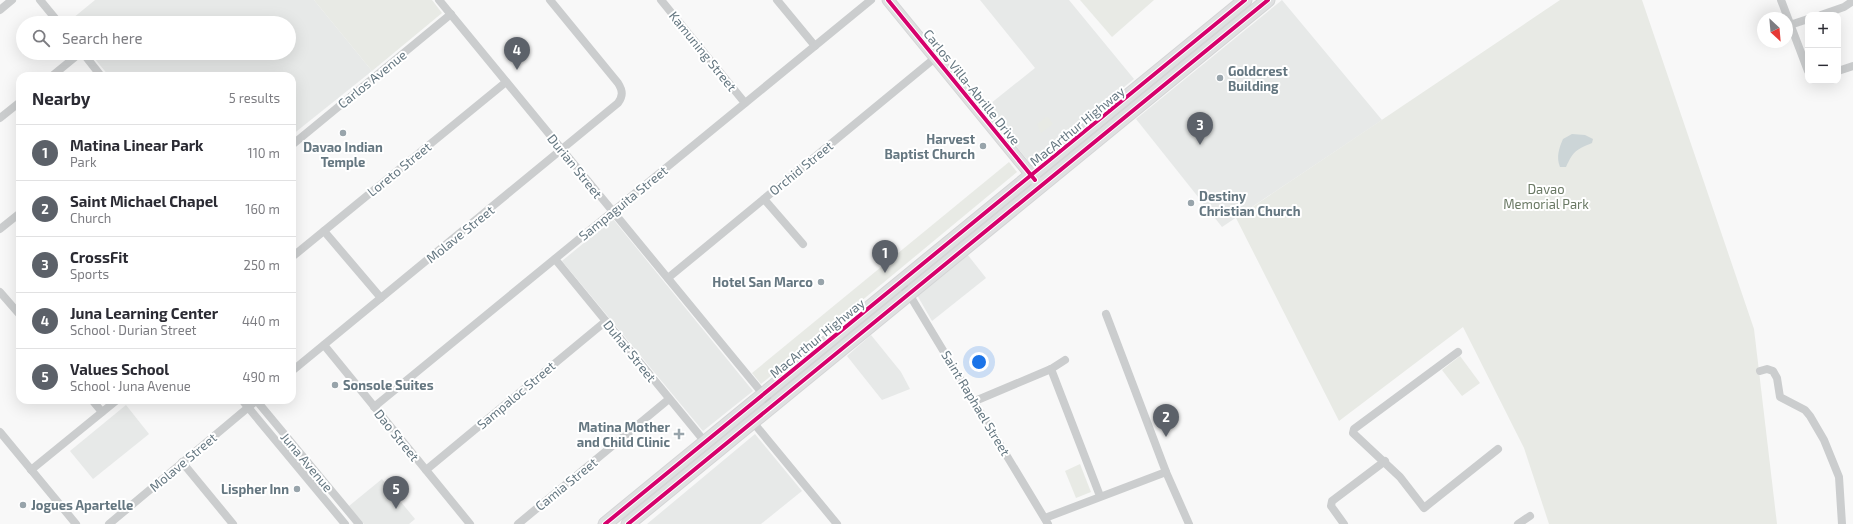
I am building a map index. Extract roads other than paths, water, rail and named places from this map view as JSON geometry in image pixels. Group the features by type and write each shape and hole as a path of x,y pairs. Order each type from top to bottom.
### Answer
{"main road":[{"name":"Carlos Villa-Abrille Drive","path":"888,0 1040,186"},
{"name":"MacArthur Highway","path":"605,524 1032,176 1245,0"},
{"name":"MacArthur Highway","path":"628,524 1268,0"},
{"path":"1215,25 1224,36"},
{"path":"1136,90 1145,101"}],"street":[{"path":"0,10 12,0"},
{"path":"40,0 53,16"},
{"name":"Durian Street","path":"439,0 772,405"},
{"name":"Molave Street","path":"296,368 562,150 622,98 622,92 618,83 550,0"},
{"name":"Kamuning Street","path":"661,0 745,103"},
{"path":"777,0 815,46"},
{"name":"Sampaguita Street","path":"374,407 872,0"},
{"path":"1781,0 1785,12"},
{"path":"1826,12 1843,3 1853,1"},
{"name":"Carlos Avenue","path":"296,142 451,14"},
{"path":"1793,24 1805,20"},
{"path":"1793,33 1805,64"},
{"name":"Orchid Street","path":"668,278 935,58"},
{"path":"57,72 71,60"},
{"path":"89,60 99,72"},
{"path":"1841,70 1853,66"},
{"name":"Loreto Street","path":"296,254 506,82"},
{"path":"0,118 16,105"},
{"path":"764,199 804,244"},
{"path":"0,229 16,216"},
{"path":"324,230 381,298"},
{"name":"Duhat Street","path":"555,259 705,442"},
{"name":"Saint Raphael Street","path":"901,283 910,294 1046,521"},
{"path":"0,292 16,310"},
{"path":"1106,314 1166,472 1189,524"},
{"name":"Sampaloc Street","path":"426,470 606,321"},
{"name":"Dao Street","path":"324,345 470,524"},
{"path":"1458,352 1353,430 1354,434 1385,462 1405,483 1424,508 1498,449"},
{"path":"975,401 1051,369 1065,360"},
{"path":"1051,369 1100,496"},
{"path":"1760,371 1767,369 1773,371 1777,378 1780,396 1805,410 1819,428 1835,462 1839,477 1842,524"},
{"name":"Camia Street","path":"518,524 670,399"},
{"path":"95,404 102,412"},
{"path":"31,470 111,404"},
{"name":"Juna Avenue","path":"245,404 345,524"},
{"name":"Molave Street","path":"109,524 251,404"},
{"name":"Juna Avenue","path":"259,404 359,524"},
{"path":"752,421 838,524"},
{"path":"0,432 76,524"},
{"path":"182,462 233,524"},
{"path":"1344,524 1331,506 1332,501 1385,462"},
{"path":"1046,521 1100,496 1166,472"},
{"path":"315,488 323,481"},
{"path":"1518,524 1530,516"}],"place":[{"name":"Juna Learning Center","path":"517,70"},
{"name":"Goldcrest Building","path":"1220,78"},
{"name":"Davao Indian Temple","path":"343,133"},
{"name":"CrossFit","path":"1200,145"},
{"name":"Harvest Baptist Church","path":"983,146"},
{"name":"Destiny Christian Church","path":"1191,203"},
{"name":"Matina Linear Park","path":"885,273"},
{"name":"Hotel San Marco","path":"821,282"},
{"name":"Sonsole Suites","path":"335,385"},
{"name":"Matina Mother and Child Clinic","path":"679,434"},
{"name":"Saint Michael Chapel","path":"1166,437"},
{"name":"Lispher Inn","path":"297,489"},
{"name":"Jogues Apartelle","path":"23,505"},
{"name":"Values School","path":"396,509"}],"park label":[{"name":"Davao Memorial Park","path":"1546,196"}]}
